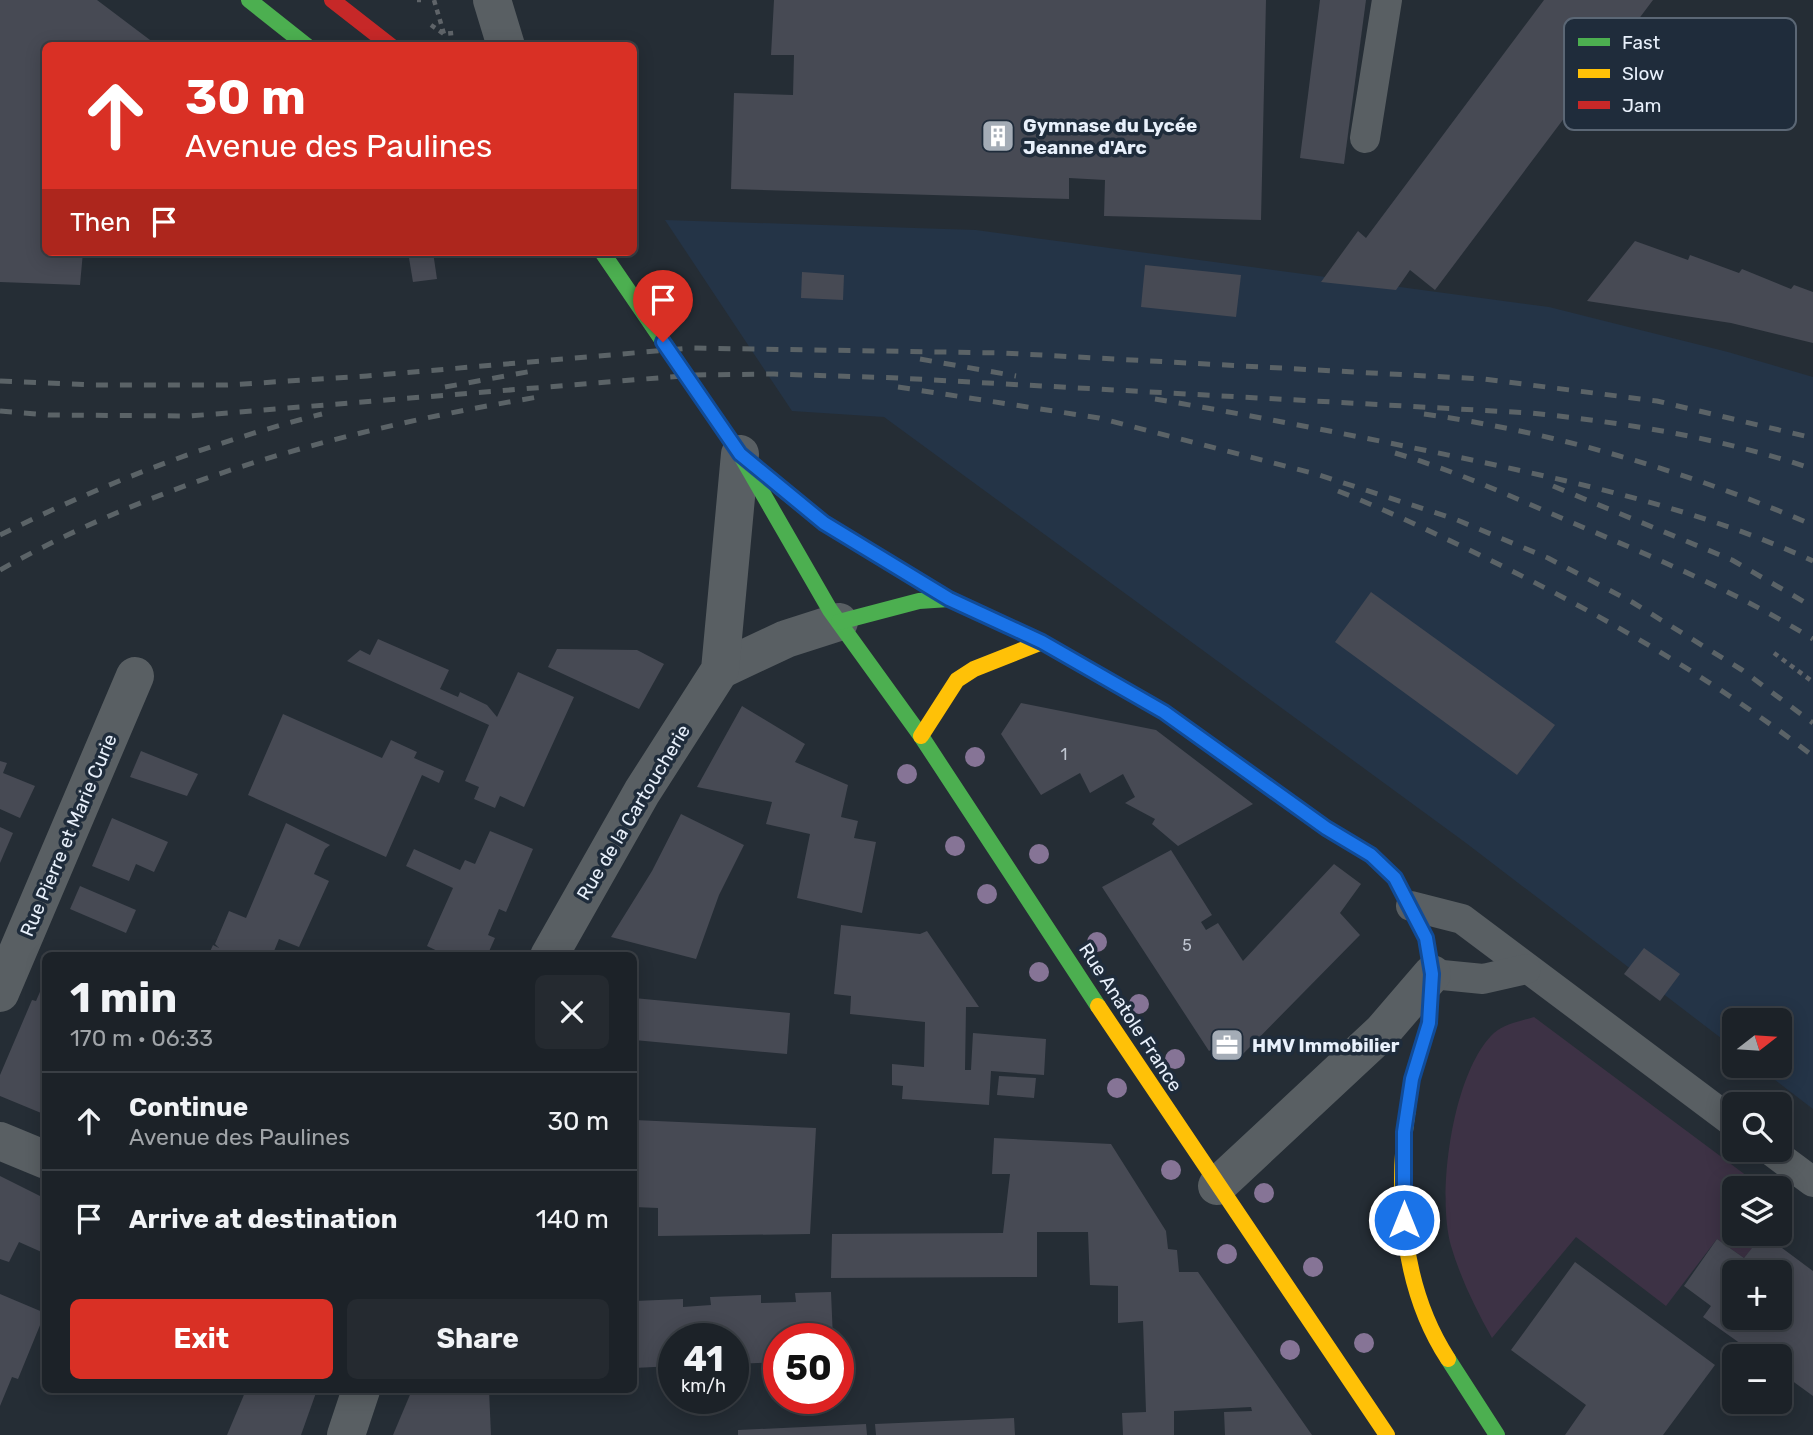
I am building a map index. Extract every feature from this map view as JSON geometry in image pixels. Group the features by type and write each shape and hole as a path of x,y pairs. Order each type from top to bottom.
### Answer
{"main road":[{"path":"249,0 302,42"},
{"path":"332,0 386,42"},
{"path":"605,256 740,454 824,523 949,599 1042,642 1164,712 1326,828 1371,855 1395,878 1426,938 1432,974 1429,1023 1412,1079 1404,1132 1404,1220 1410,1268 1422,1309 1439,1345 1497,1435"},
{"name":"Rue Anatole France","path":"740,454 839,622 921,736 1217,1186 1387,1435"},
{"path":"839,622 919,600 949,599"},
{"path":"921,736 957,680 974,669 1042,642"}],"street":[{"path":"492,0 505,42"},
{"name":"Rue de la Cartoucherie","path":"551,952 642,792 720,670 740,454"},
{"path":"720,670 786,639 839,622"},
{"name":"Rue Pierre et Marie Curie","path":"0,993 135,676"},
{"path":"1217,1186 1382,1032 1432,974"},
{"path":"0,1141 42,1158"},
{"path":"346,1435 360,1393"}],"lane":[{"path":"1365,138 1387,0"},
{"path":"1411,906 1462,919 1722,1114"},
{"path":"1432,974 1483,979 1527,969"},
{"path":"1786,1162 1813,1182"}],"path":[{"path":"434,0 444,34"},
{"path":"1774,653 1813,682"}],"shaded area":[{"path":"665,220 976,230 1549,307 1728,352 1813,377 1813,1109 1773,1078 1792,1078 1792,1008 1722,1008 1722,1039 1466,843 884,417 792,411"},
{"path":"1534,1017 1722,1157 1722,1162 1728,1162 1747,1176 1722,1176 1722,1243 1717,1239 1666,1306 1576,1237 1492,1338 1480,1316 1451,1246 1447,1223 1447,1165 1458,1103 1468,1075 1480,1051 1494,1033 1513,1023"},
{"path":"1727,1246 1754,1246 1744,1258"}],"building":[{"path":"0,0 97,0 153,42 42,42 42,256 83,256 80,285 0,282"},
{"name":"Gymnase du Lycée Jeanne d'Arc","path":"774,0 1266,0 1261,220 1104,216 1105,180 1069,178 1069,199 731,189 734,93 793,95 794,55 771,55"},
{"path":"1320,0 1366,0 1344,164 1300,158"},
{"path":"1544,0 1653,0 1639,18 1564,18 1564,118 1435,290 1410,270 1396,290 1321,282 1358,231 1366,238"},
{"path":"1635,241 1688,260 1690,255 1739,273 1742,269 1791,289 1794,285 1813,292 1813,343 1731,323 1587,301"},
{"path":"409,256 434,256 437,279 413,282"},
{"path":"1145,265 1241,275 1236,317 1141,307"},
{"path":"802,272 844,275 843,300 801,298"},
{"path":"1371,592 1555,725 1517,775 1335,642"},
{"path":"378,639 449,670 440,689 458,697 460,692 487,705 497,717 518,672 574,697 524,807 500,796 495,808 474,799 479,787 465,781 489,725 347,661 360,650 370,655"},
{"path":"557,649 637,650 664,664 639,709 548,667"},
{"path":"1021,703 1156,730 1253,804 1178,846 1152,824 1155,819 1125,803 1135,797 1123,774 1090,793 1080,773 1041,795 1001,734"},
{"path":"742,706 805,744 795,762 848,785 841,817 858,821 854,838 876,842 862,913 797,898 810,834 766,824 772,802 697,787"},
{"path":"283,714 382,758 391,740 417,752 414,758 444,771 439,783 422,775 386,857 248,795"},
{"path":"141,751 198,774 187,796 130,777"},
{"path":"0,761 7,763 3,773 35,786 20,818 0,809"},
{"path":"681,814 744,845 719,895 696,959 611,937 652,871"},
{"path":"112,818 168,842 154,872 136,864 129,881 92,866"},
{"path":"286,823 330,845 325,849 314,874 329,881 299,947 279,939 274,952 210,952 213,945 219,948 215,944 229,911 246,918"},
{"path":"0,827 13,833 0,863"},
{"path":"490,831 533,849 506,912 499,909 488,935 495,938 489,952 440,952 427,946 453,888 406,866 414,849 460,870 465,860 475,864"},
{"path":"1171,850 1212,915 1201,922 1206,930 1218,923 1243,961 1334,864 1361,884 1340,913 1360,935 1240,1057 1233,1048 1224,1055 1219,1045 1209,1051 1102,887"},
{"path":"80,886 136,910 126,933 70,909"},
{"path":"841,925 920,934 927,931 979,1007 966,1007 965,1070 971,1070 973,1033 1046,1039 1044,1075 991,1071 989,1105 902,1099 903,1086 892,1085 892,1064 924,1067 925,1022 850,1014 851,996 834,994"},
{"path":"1644,948 1680,974 1660,1001 1624,974"},
{"path":"42,987 42,1113 0,1096 0,1075 32,1000 36,1001"},
{"path":"637,998 790,1013 787,1054 637,1040"},
{"path":"999,1076 1036,1078 1034,1098 997,1095"},
{"path":"637,1120 816,1128 810,1234 658,1236 658,1208 637,1207"},
{"path":"994,1138 1111,1144 1166,1231 1168,1249 1177,1250 1179,1272 1198,1272 1312,1435 1225,1435 1224,1412 1252,1411 1251,1407 1174,1411 1174,1435 1123,1435 1122,1413 1146,1412 1143,1321 1118,1323 1118,1286 1090,1285 1088,1232 1037,1232 1037,1277 831,1278 832,1234 1003,1233 1010,1174 992,1174"},
{"path":"0,1176 42,1197 42,1252 19,1242 9,1262 0,1259"},
{"path":"1717,1239 1722,1246 1727,1246 1744,1258 1754,1246 1779,1246 1813,1271 1813,1396 1792,1381 1792,1344 1741,1344 1703,1317 1711,1306 1684,1286"},
{"path":"1575,1262 1715,1365 1663,1435 1565,1435 1586,1405 1511,1350"},
{"path":"831,1292 832,1323 763,1323 763,1363 749,1363 749,1323 658,1323 658,1367 637,1368 637,1301 683,1299 683,1307 711,1305 710,1297 761,1295 761,1303 796,1302 795,1293"},
{"path":"0,1294 42,1312 42,1320 18,1379 12,1377 0,1406"},
{"path":"245,1393 316,1393 301,1435 227,1435"},
{"path":"411,1393 489,1393 491,1435 393,1435"},
{"path":"1014,1418 1015,1435 876,1435 875,1424"},
{"path":"866,1424 867,1435 738,1435 738,1430"}],"railway":[{"path":"0,381 95,385 227,385 367,376 691,348 1004,353 1483,379 1657,401 1813,438"},
{"path":"920,359 1016,376"},
{"path":"445,387 538,370"},
{"path":"0,411 48,415 190,416 694,375 774,374 898,378 1531,413 1674,433 1779,458 1813,469"},
{"path":"898,387 1099,418 1316,474 1455,519 1548,558 1632,602 1742,670 1813,723"},
{"path":"0,570 63,537 128,508 262,460 399,424 538,397"},
{"path":"1155,399 1516,469 1602,490 1730,528 1813,561"},
{"path":"0,535 78,498 158,466 198,451 322,414"},
{"path":"1424,414 1573,443 1719,488 1813,525"},
{"path":"1395,453 1485,485 1665,563 1755,606 1813,639"},
{"path":"1553,486 1732,560 1813,607"},
{"path":"1338,491 1459,545 1552,591 1642,641 1729,696 1813,756"}],"traffic: fast":[{"path":"249,0 302,42"},
{"path":"605,256 740,454"},
{"path":"740,454 830,610 921,736 1098,1006"},
{"path":"839,622 919,601 949,599"},
{"path":"1082,665 1164,712 1326,828 1371,855 1395,878 1426,938 1432,974 1429,1023 1412,1079 1408,1108"},
{"path":"1448,1359 1497,1435"}],"traffic: slow":[{"path":"741,456 824,523 949,599 1042,642 1082,665"},
{"path":"921,736 957,680 974,669 1042,642"},
{"path":"1098,1006 1387,1435"},
{"path":"1408,1108 1402,1173 1411,1270 1432,1331 1448,1359"}],"traffic: jam":[{"path":"332,0 386,42"}],"place":[{"name":"Gymnase du Lycée Jeanne d'Arc","path":"998,136"},
{"name":"HMV Immobilier","path":"1227,1045"}],"route":[{"path":"663,342 740,454 824,523 949,599 1042,642 1164,712 1326,828 1371,855 1395,878 1426,938 1432,974 1429,1023 1412,1079 1404,1132 1404,1220"}]}
